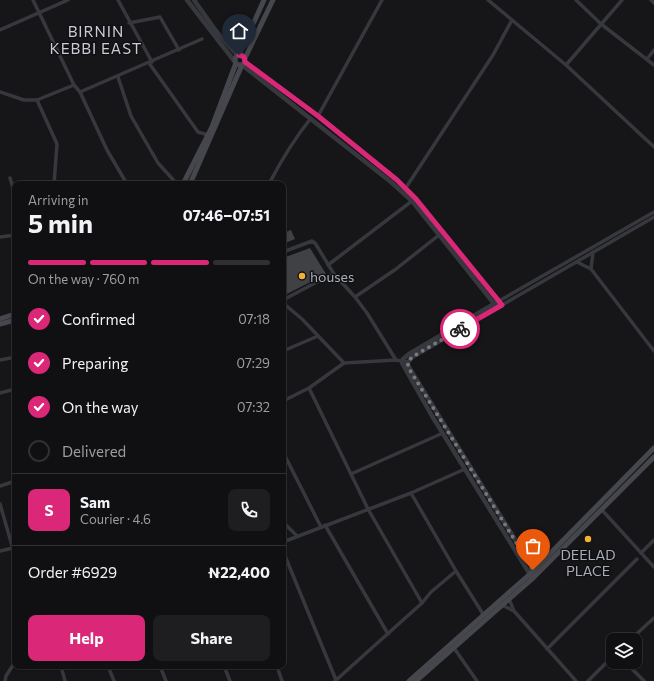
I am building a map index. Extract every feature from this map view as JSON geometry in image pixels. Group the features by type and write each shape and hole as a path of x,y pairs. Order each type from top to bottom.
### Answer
{"main road":[{"path":"185,181 208,135 235,63 235,58 239,55 264,0"},
{"path":"191,181 273,0"},
{"path":"239,55 244,63"},
{"path":"235,63 244,63"},
{"path":"0,319 12,315"},
{"path":"0,324 12,321"},
{"path":"416,681 509,599 654,448"},
{"path":"408,681 484,614 533,574 602,510 654,457"}],"street":[{"path":"33,0 74,85 80,92 107,150 125,181"},
{"path":"0,30 68,0"},
{"path":"118,0 150,63 198,132 208,135"},
{"path":"187,0 235,63"},
{"path":"194,0 216,31 239,55"},
{"path":"318,116 382,0"},
{"path":"488,0 566,66 654,147"},
{"path":"576,0 601,24 654,65"},
{"path":"566,66 622,0"},
{"path":"651,0 654,3"},
{"path":"129,23 160,16 179,50"},
{"path":"405,189 494,55 512,20"},
{"path":"80,92 202,40"},
{"path":"647,59 654,50"},
{"path":"244,63 318,116 405,189 501,303"},
{"path":"244,63 310,118 391,182 412,201 496,306"},
{"path":"118,77 131,116 158,163 174,181"},
{"path":"0,92 24,100 37,100 74,85"},
{"path":"37,100 57,144 54,181"},
{"path":"271,181 282,159 310,118"},
{"path":"10,178 12,184"},
{"path":"328,265 412,201"},
{"path":"408,362 412,357 654,212"},
{"path":"501,303 577,262 654,217"},
{"path":"0,237 12,235"},
{"path":"355,297 396,269 439,235"},
{"path":"286,251 313,241 328,265 355,297 396,360"},
{"path":"591,269 593,252"},
{"path":"577,262 591,269 654,351"},
{"path":"286,300 330,275"},
{"path":"286,305 344,363"},
{"path":"402,361 409,354 496,306"},
{"path":"286,350 318,336"},
{"path":"0,360 12,357"},
{"path":"286,400 309,388 344,363 396,360 408,362"},
{"path":"402,361 404,369 443,433 461,456 465,469 533,574"},
{"path":"408,362 412,373 533,574"},
{"path":"309,388 368,509 422,603"},
{"path":"0,393 12,390"},
{"path":"351,474 443,433"},
{"path":"286,458 323,526 388,634"},
{"path":"286,541 411,492 465,469"},
{"path":"0,486 12,482"},
{"path":"411,492 456,571 484,614"},
{"path":"0,504 12,548 0,551"},
{"path":"602,510 654,567"},
{"path":"286,525 297,536"},
{"path":"641,553 654,540"},
{"path":"286,558 336,680 422,603 431,592 456,571"},
{"path":"547,649 637,559"},
{"path":"509,599 514,611 576,681"},
{"path":"502,605 514,611"},
{"path":"638,633 653,620"},
{"path":"454,648 477,681"},
{"path":"588,681 606,663"},
{"path":"5,681 6,676 12,667"},
{"path":"61,669 65,681"},
{"path":"109,669 114,681"},
{"path":"161,669 166,681"},
{"path":"225,669 230,681"},
{"path":"278,669 282,681"},
{"path":"633,669 644,681"}],"building":[{"path":"291,230 295,239 286,243 286,232"},
{"name":"houses","path":"310,248 326,274 286,294 286,257"}],"way so far":[{"path":"460,329 412,357 408,362 408,367 533,570"}],"place":[{"name":"houses","path":"302,276"},
{"name":"DEELAD PLACE","path":"588,539"}],"district":[{"name":"BIRNIN KEBBI EAST","path":"96,40"}],"route":[{"path":"239,55 244,57 245,62 318,116 397,180 416,199 502,305 460,329"}]}
